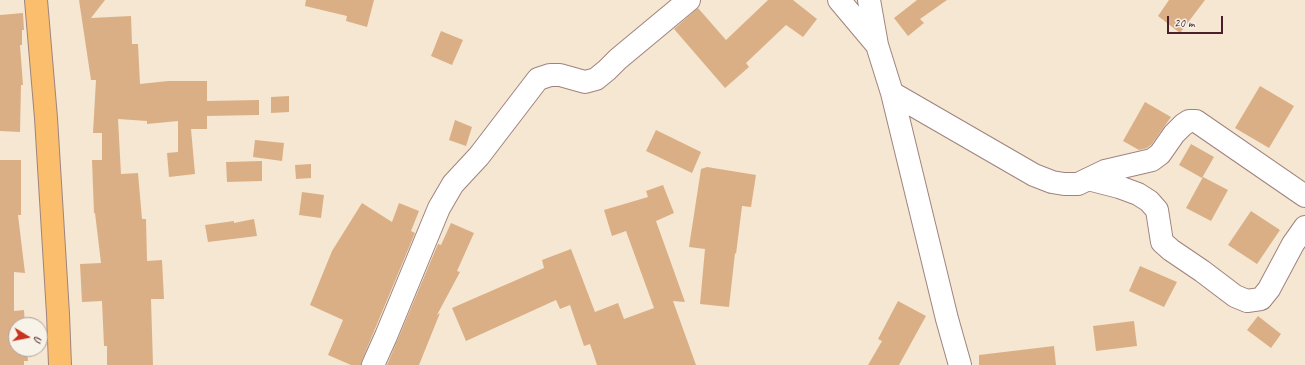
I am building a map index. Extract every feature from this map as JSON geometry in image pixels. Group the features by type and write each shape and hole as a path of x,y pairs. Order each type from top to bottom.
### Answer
{"highway":[{"path":"36,0 46,118 60,365"}],"street":[{"path":"373,365 439,208 453,184 479,156 538,79 550,75 560,75 585,82 596,79 689,0"},
{"path":"839,0 877,45"},
{"path":"869,0 877,45 892,93 947,320 960,365"},
{"path":"892,93 1034,174 1052,182 1078,184 1105,171 1152,160 1160,154 1174,134 1183,125 1189,121 1196,121 1305,196"},
{"path":"1088,179 1119,187 1138,194 1149,201 1157,210 1162,242 1235,296 1247,301 1261,298 1269,290 1293,244 1305,226"}],"building":[{"path":"79,0 105,0 91,18 131,16 132,44 138,44 140,84 168,81 207,81 207,101 259,100 259,115 207,116 207,129 191,129 195,174 169,177 167,153 178,152 178,121 147,124 147,121 118,119 121,174 138,173 142,219 146,219 147,261 162,260 164,299 151,299 153,365 107,365 107,346 104,346 102,301 82,302 80,264 101,263 94,213 92,160 102,160 102,133 93,133 96,80 91,80"},
{"path":"306,0 374,0 367,27 346,21 347,16 305,6"},
{"path":"768,0 793,0 817,19 803,37 786,25 746,63 749,67 725,88 674,29 698,8 726,40"},
{"path":"917,0 947,0 920,19 924,23 908,36 894,18"},
{"path":"1169,0 1205,0 1180,33 1158,16"},
{"path":"23,13 24,30 22,30 22,45 20,45 23,85 21,85 20,132 0,131 0,15"},
{"path":"441,31 463,40 452,65 431,56"},
{"path":"1260,86 1294,106 1269,148 1235,128"},
{"path":"289,96 289,112 271,113 271,97"},
{"path":"1145,102 1171,117 1151,145 1147,148 1139,150 1123,141"},
{"path":"455,120 472,127 466,146 449,140"},
{"path":"656,130 701,152 692,173 646,151"},
{"path":"255,140 284,143 282,161 253,157"},
{"path":"1191,144 1214,157 1202,178 1179,165"},
{"path":"0,160 21,160 21,215 18,215 25,273 14,272 14,311 24,310 24,317 8,317 8,357 28,357 28,361 24,361 24,365 0,365"},
{"path":"262,161 262,181 227,182 226,162"},
{"path":"311,164 311,178 296,179 295,165"},
{"path":"707,167 756,175 751,207 742,206 729,307 700,304 705,249 689,247 701,169"},
{"path":"1203,177 1228,190 1211,221 1186,208"},
{"path":"663,185 674,213 656,221 685,302 673,301 696,365 597,365 590,344 584,346 570,305 560,309 556,300 466,341 452,308 544,268 542,260 571,249 595,312 618,303 624,319 654,308 626,231 612,236 604,210 648,197 646,191"},
{"path":"302,192 324,195 321,218 299,215"},
{"path":"362,203 392,222 399,203 419,211 411,231 415,233 361,365 351,365 328,355 343,320 310,305 332,251"},
{"path":"1251,211 1280,230 1257,264 1228,245"},
{"path":"254,219 257,236 208,242 205,225 234,221 234,223"},
{"path":"451,223 474,233 457,271 460,272 437,315 440,313 419,365 387,365 438,244 441,245"},
{"path":"1140,266 1177,282 1164,307 1129,291"},
{"path":"898,301 926,316 899,365 868,365 882,341 878,339"},
{"path":"1258,316 1281,334 1271,348 1247,330"},
{"path":"1134,321 1137,346 1096,351 1093,326"},
{"path":"1054,346 1056,365 979,365 979,355"}]}
